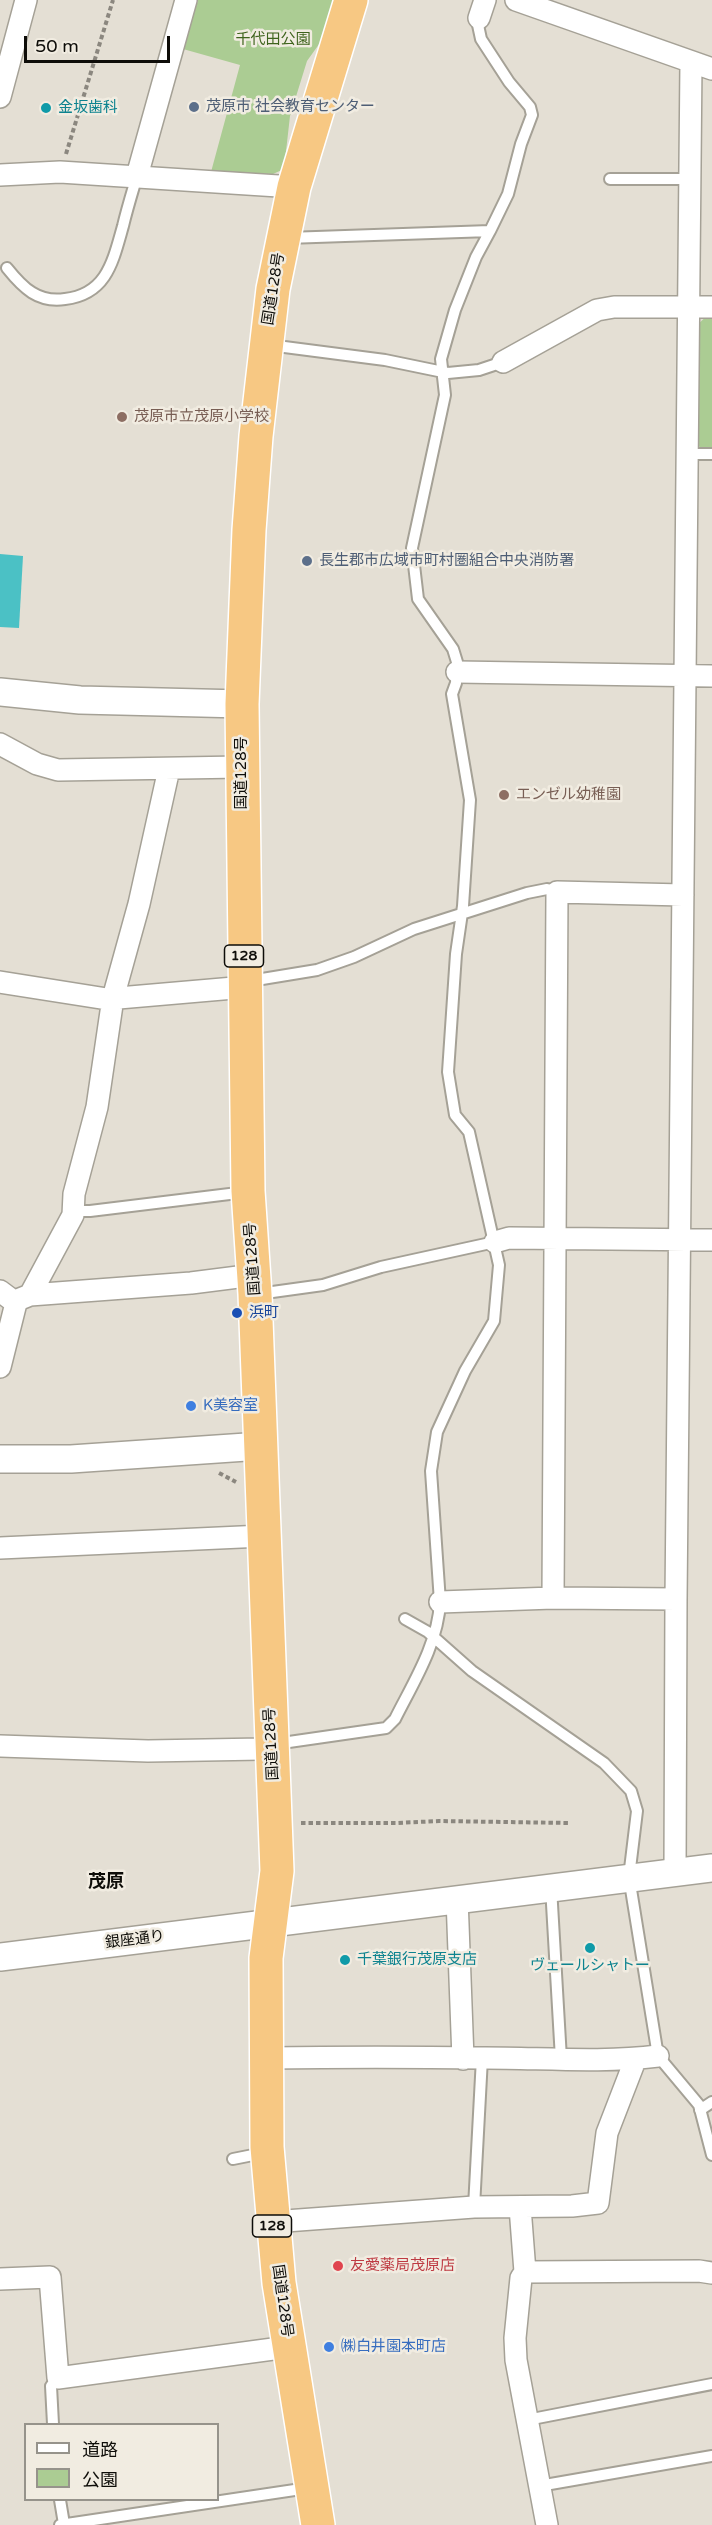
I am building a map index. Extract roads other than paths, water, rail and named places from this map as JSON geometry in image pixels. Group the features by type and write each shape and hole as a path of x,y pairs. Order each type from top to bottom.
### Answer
{"highway":[{"name":"国道128号","path":"318,2525 288,2347 272,2222 267,2153 266,1958 277,1871 261,1446 248,1191 241,767 249,530 266,345 282,238 294,187 351,0"}],"street":[{"path":"2,86 26,0"},
{"path":"137,176 186,0"},
{"path":"516,0 712,69"},
{"path":"675,1872 691,62"},
{"path":"0,175 60,172 294,187"},
{"path":"503,362 597,310 614,307 712,307"},
{"path":"457,672 712,676"},
{"path":"0,692 80,700 242,704"},
{"path":"0,744 37,764 58,770 241,767"},
{"path":"0,1367 15,1296 70,1224 74,1211 74,1194 98,1107 113,998 139,904 169,768"},
{"path":"553,1598 557,1238 557,892 683,895"},
{"path":"0,982 107,999 234,988 244,984"},
{"path":"495,1242 509,1238 712,1240"},
{"path":"15,1296 191,1283 254,1285"},
{"path":"0,1460 70,1459 261,1446"},
{"path":"0,1548 263,1536"},
{"path":"440,1602 553,1598 676,1599"},
{"path":"0,1746 158,1751 262,1749 272,1745"},
{"name":"銀座通り","path":"0,1957 457,1898 712,1868"},
{"path":"457,1898 473,2058"},
{"path":"267,2058 351,2055 561,2059 658,2056"},
{"path":"272,2222 474,2207 572,2206 598,2203 607,2133 636,2058"},
{"path":"520,2206 525,2272 521,2278 515,2338 516,2360 547,2525"},
{"path":"525,2272 699,2271 712,2273"},
{"path":"0,2279 50,2277 58,2378 288,2347"}],"lane":[{"path":"272,1745 285,1741 386,1728 395,1719 433,1638 438,1622 440,1602 431,1471 437,1432 465,1371 494,1321 500,1265 469,1132 455,1115 448,1072 451,1012 462,915 470,800 452,694 456,683 457,662 453,650 418,599 412,548 444,399 444,372 441,359 455,310 476,256 508,194 521,144 532,115 530,107 509,82 482,39 478,25 482,9"},
{"path":"7,268 21,286 42,299 57,300 87,294 97,286 111,265 137,176"},
{"path":"610,179 690,179"},
{"path":"282,238 490,231"},
{"path":"266,345 385,360 444,372 479,370 503,362"},
{"path":"688,454 712,454"},
{"path":"244,984 254,979 317,970 354,957 414,929 527,893 547,889 557,892"},
{"path":"74,1211 90,1211 248,1191"},
{"path":"254,1285 323,1285 381,1267 495,1242"},
{"path":"405,1619 428,1632 472,1671 604,1763 631,1791 637,1811 629,1877 658,2056 699,2104 712,2155"},
{"path":"551,1887 561,2059"},
{"path":"473,2058 474,2207"},
{"path":"700,2110 712,2102"},
{"path":"233,2158 267,2153"},
{"path":"53,2423 51,2386 58,2378"},
{"path":"527,2420 712,2384"},
{"path":"539,2486 712,2456"},
{"path":"60,2501 62,2525 311,2488"}],"water":[{"path":"0,554 23,556 19,628 0,627"}],"place":[{"name":"茂原市 社会教育センター","path":"194,107"},
{"name":"金坂歯科","path":"46,108"},
{"name":"茂原市立茂原小学校","path":"122,417"},
{"name":"長生郡市広域市町村圏組合中央消防署","path":"307,561"},
{"name":"エンゼル幼稚園","path":"504,795"},
{"name":"浜町","path":"237,1313"},
{"name":"K美容室","path":"191,1406"},
{"name":"ヴェールシャトー","path":"590,1948"},
{"name":"千葉銀行茂原支店","path":"345,1960"},
{"name":"友愛薬局茂原店","path":"338,2266"},
{"name":"㈱白井園本町店","path":"329,2347"}],"district":[{"name":"茂原","path":"106,1882"}],"park label":[{"name":"千代田公園","path":"273,40"}]}
